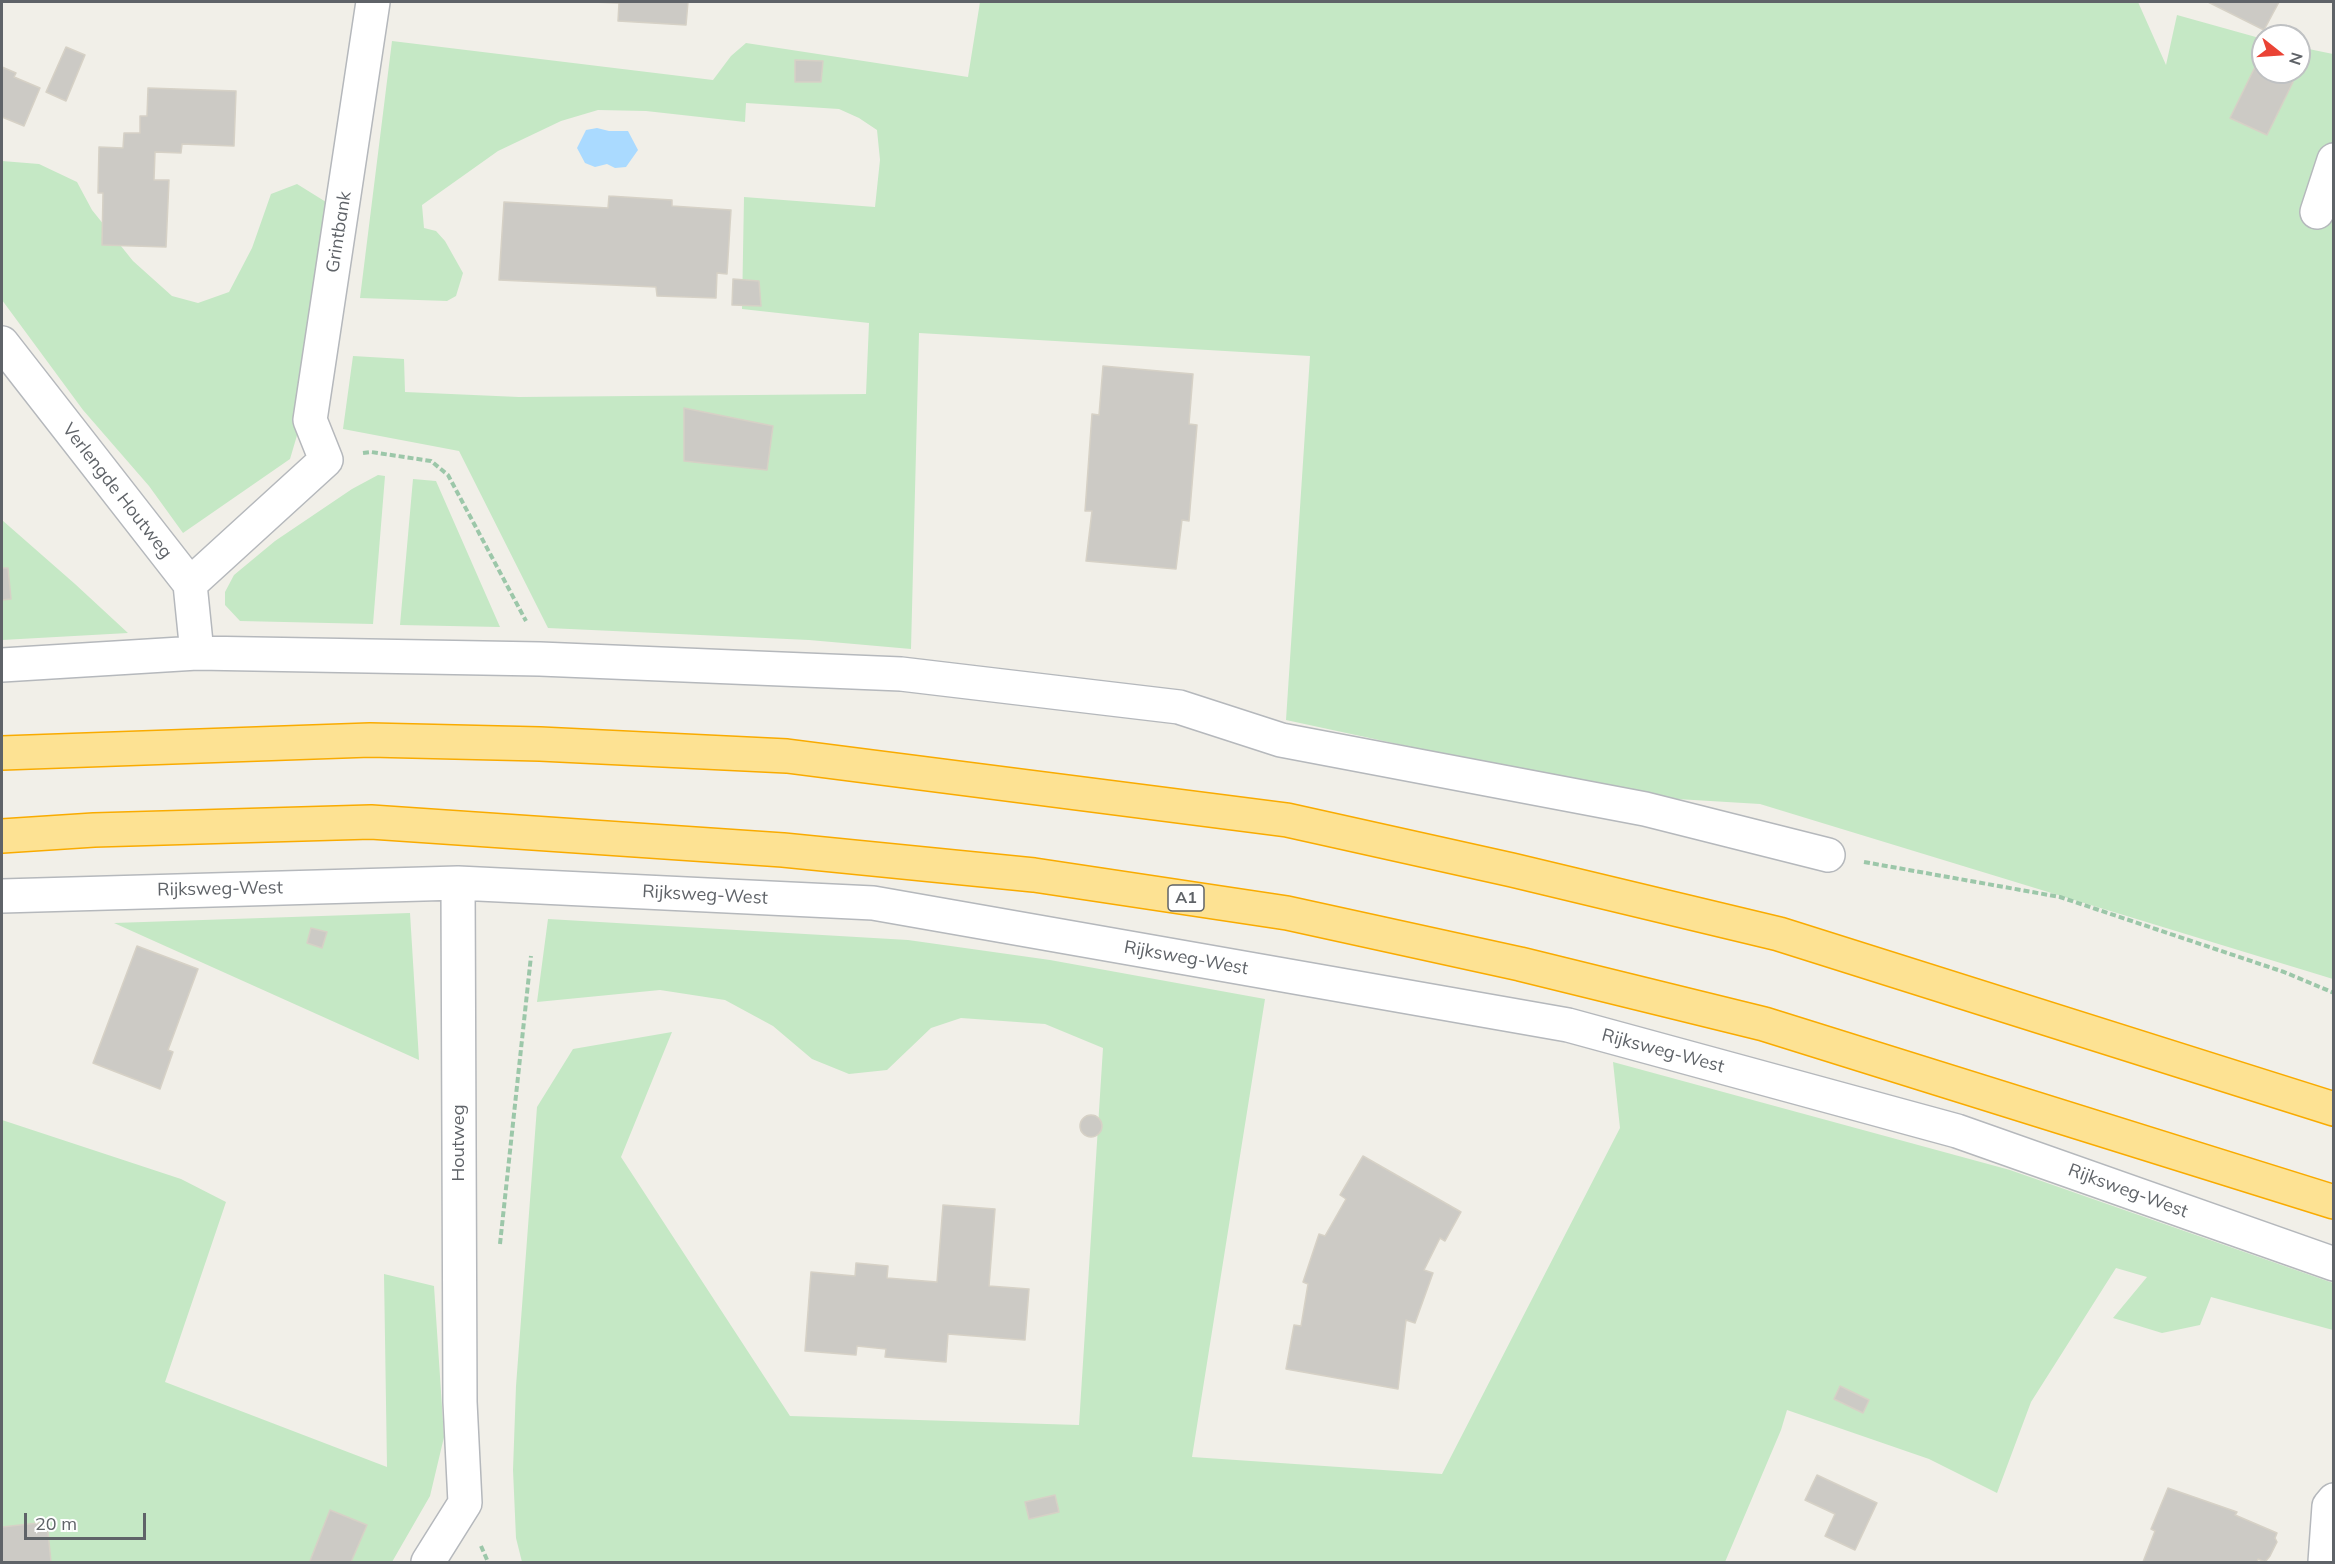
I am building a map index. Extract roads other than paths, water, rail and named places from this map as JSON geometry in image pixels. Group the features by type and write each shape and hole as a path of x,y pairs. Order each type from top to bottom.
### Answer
{"highway":[{"path":"2,753 370,740 540,744 787,756 1287,820 1512,870 1779,934 2334,1108"},
{"name":"A1","path":"2,836 94,830 371,822 783,850 1034,875 1287,913 1520,963 1764,1024 2334,1202"}],"street":[{"name":"Grintbank","path":"190,584 326,459 310,420 374,2"},
{"path":"2317,212 2334,160"},
{"name":"Verlengde Houtweg","path":"2,343 190,584"},
{"path":"190,584 197,653"},
{"path":"2,665 197,653 540,659 901,674 1179,707 1281,740 1645,809 1828,855"},
{"name":"Rijksweg-West","path":"2,896 458,884 873,903 1568,1025 1957,1131 2334,1264"},
{"name":"Houtweg","path":"428,1563 465,1503 460,1390 458,884"},
{"path":"2325,1563 2329,1506 2334,1500"}],"water":[{"path":"597,128 609,131 628,131 638,150 626,167 615,168 607,164 595,167 585,163 577,148 586,130"}]}
